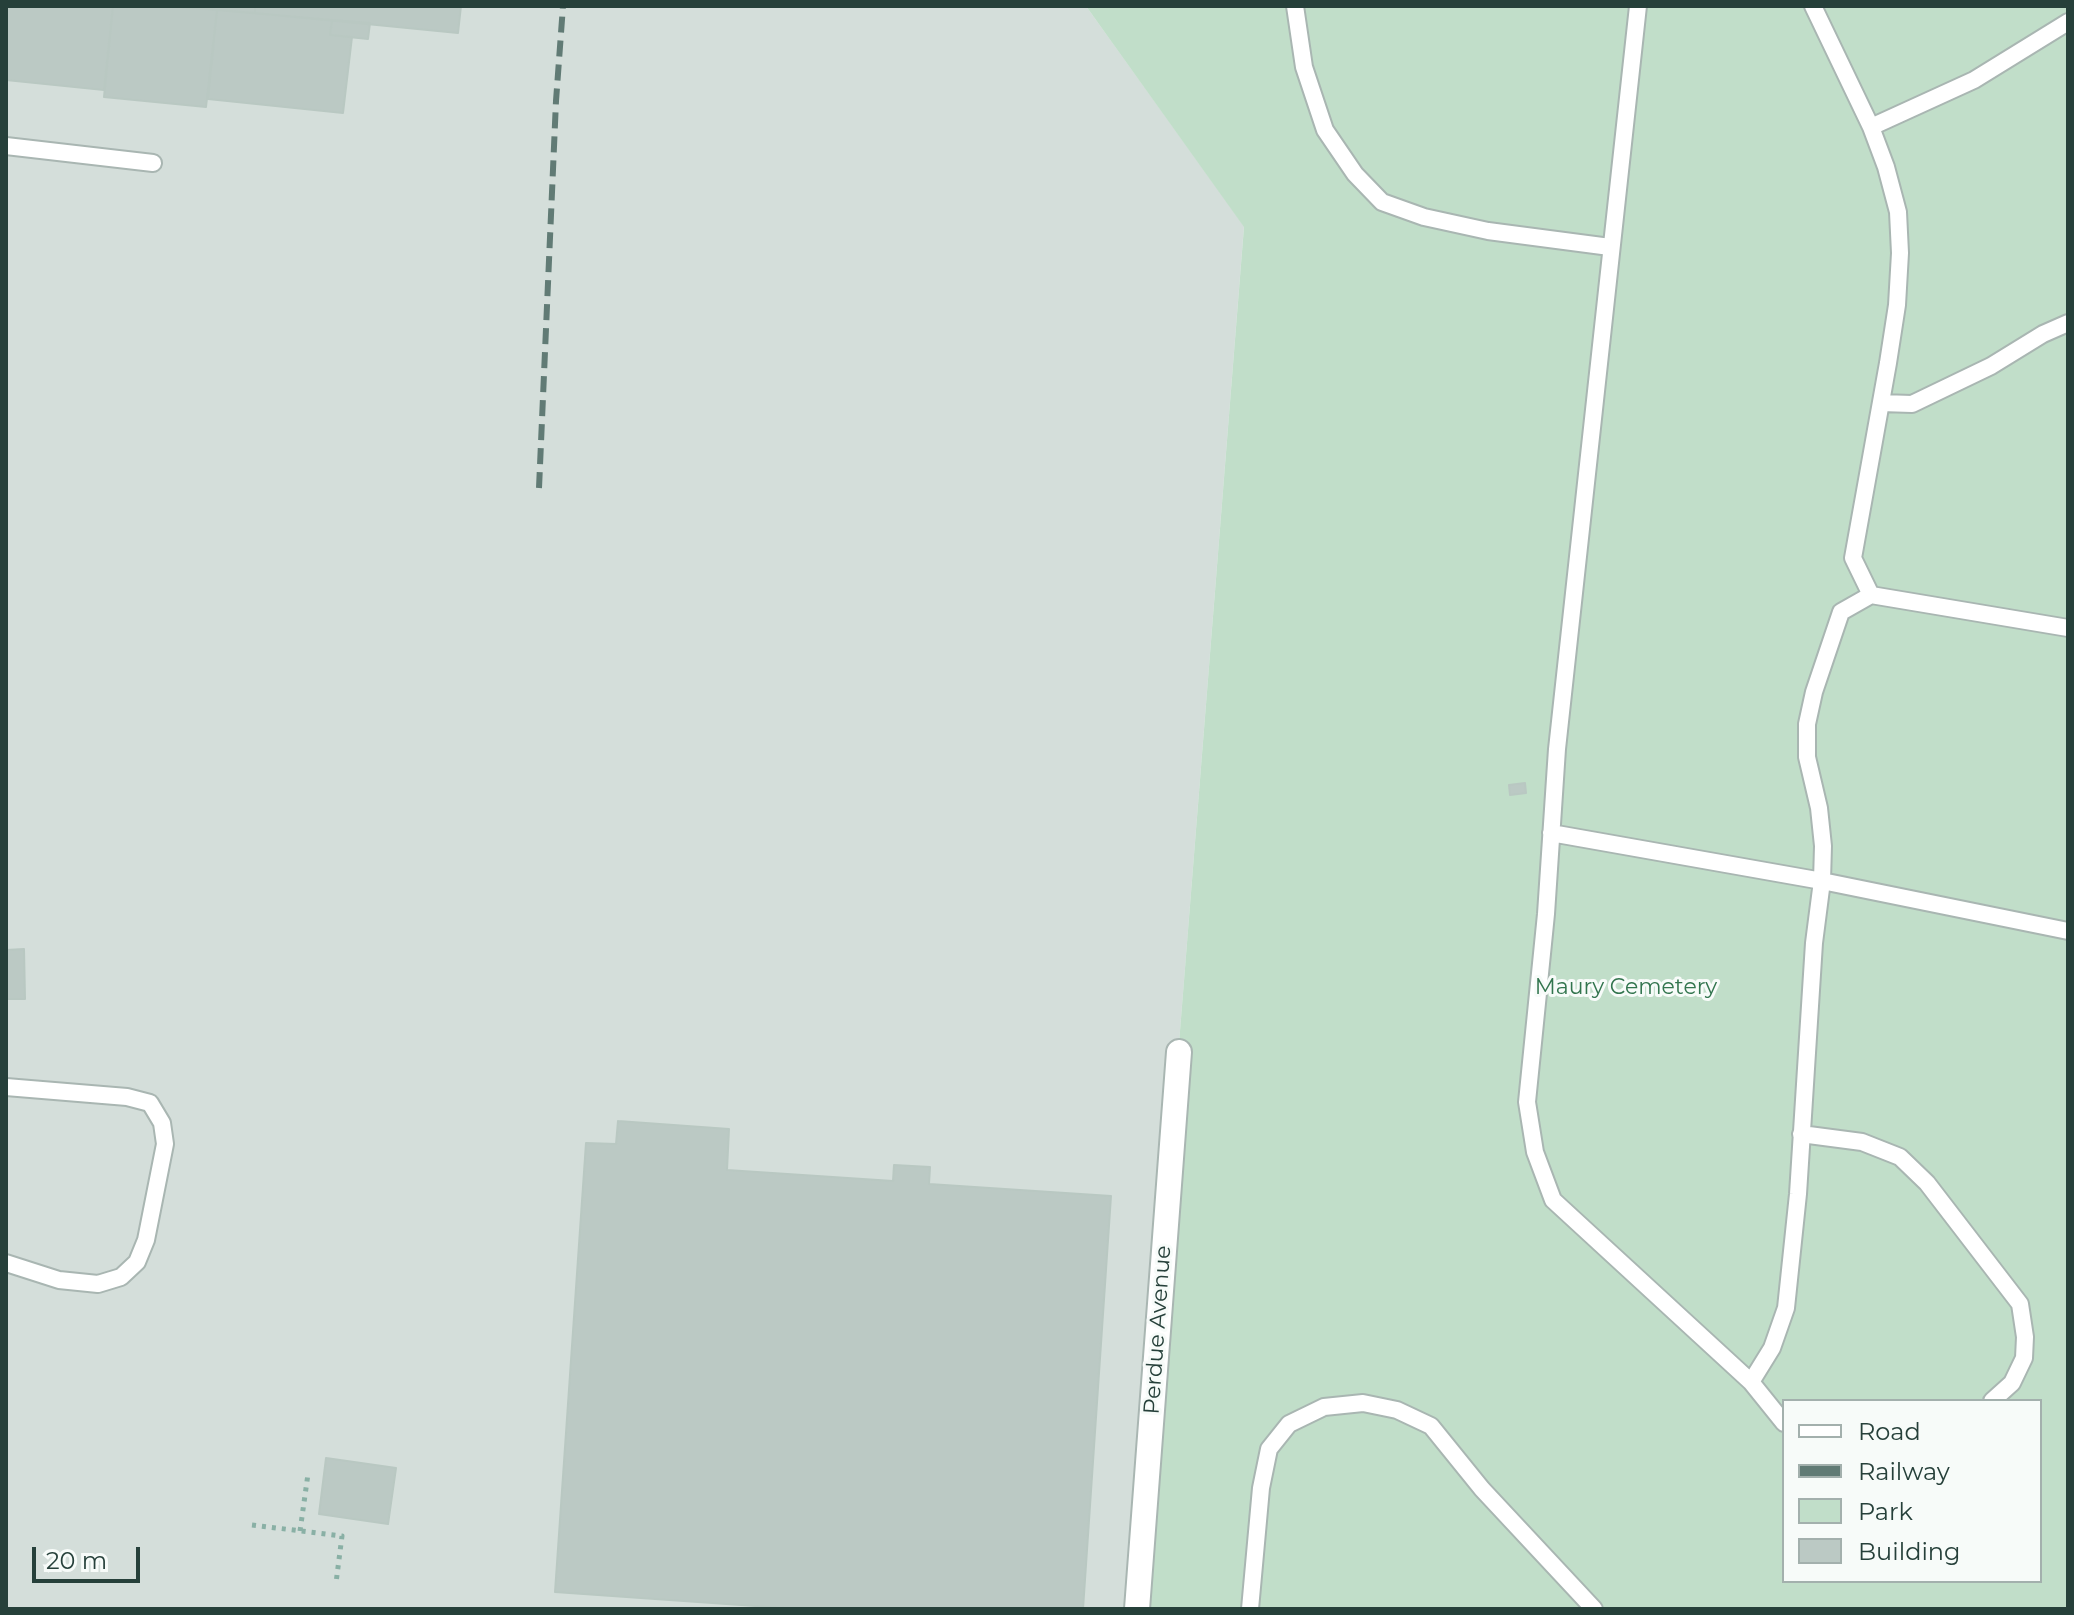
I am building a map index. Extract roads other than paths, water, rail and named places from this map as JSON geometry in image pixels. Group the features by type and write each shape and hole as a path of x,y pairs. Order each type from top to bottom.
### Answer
{"street":[{"name":"Perdue Avenue","path":"1137,1609 1179,1052"}],"lane":[{"path":"1295,6 1304,67 1325,130 1355,174 1382,202 1424,217 1488,231 1610,247"},
{"path":"1638,6 1557,749 1546,914 1527,1102 1535,1152 1553,1200 1751,1382 1782,1421"},
{"path":"1813,6 1871,127 1898,212 1900,253 1897,305 1853,558 1871,595"},
{"path":"1871,127 1974,80 2068,23"},
{"path":"6,146 153,163"},
{"path":"1881,403 1912,404 1991,366 2043,334 2068,323"},
{"path":"1751,1382 1772,1348 1786,1308 1814,943 1822,881 1823,846 1819,808 1807,757 1807,724 1814,692 1841,612 1871,595 2068,628"},
{"path":"1551,833 1822,881 2068,931"},
{"path":"6,1087 127,1097 150,1103 162,1123 165,1144 146,1240 137,1262 121,1277 98,1284 59,1280 6,1263"},
{"path":"1801,1134 1862,1142 1900,1157 1927,1183 2020,1304 2025,1337 2024,1358 2012,1383 1994,1399"},
{"path":"1250,1609 1261,1488 1269,1449 1289,1424 1324,1407 1363,1403 1397,1410 1431,1426 1482,1489 1594,1609"}],"railway":[{"path":"539,488 563,6"}],"park label":[{"name":"Maury Cemetery","path":"1626,988"}]}
